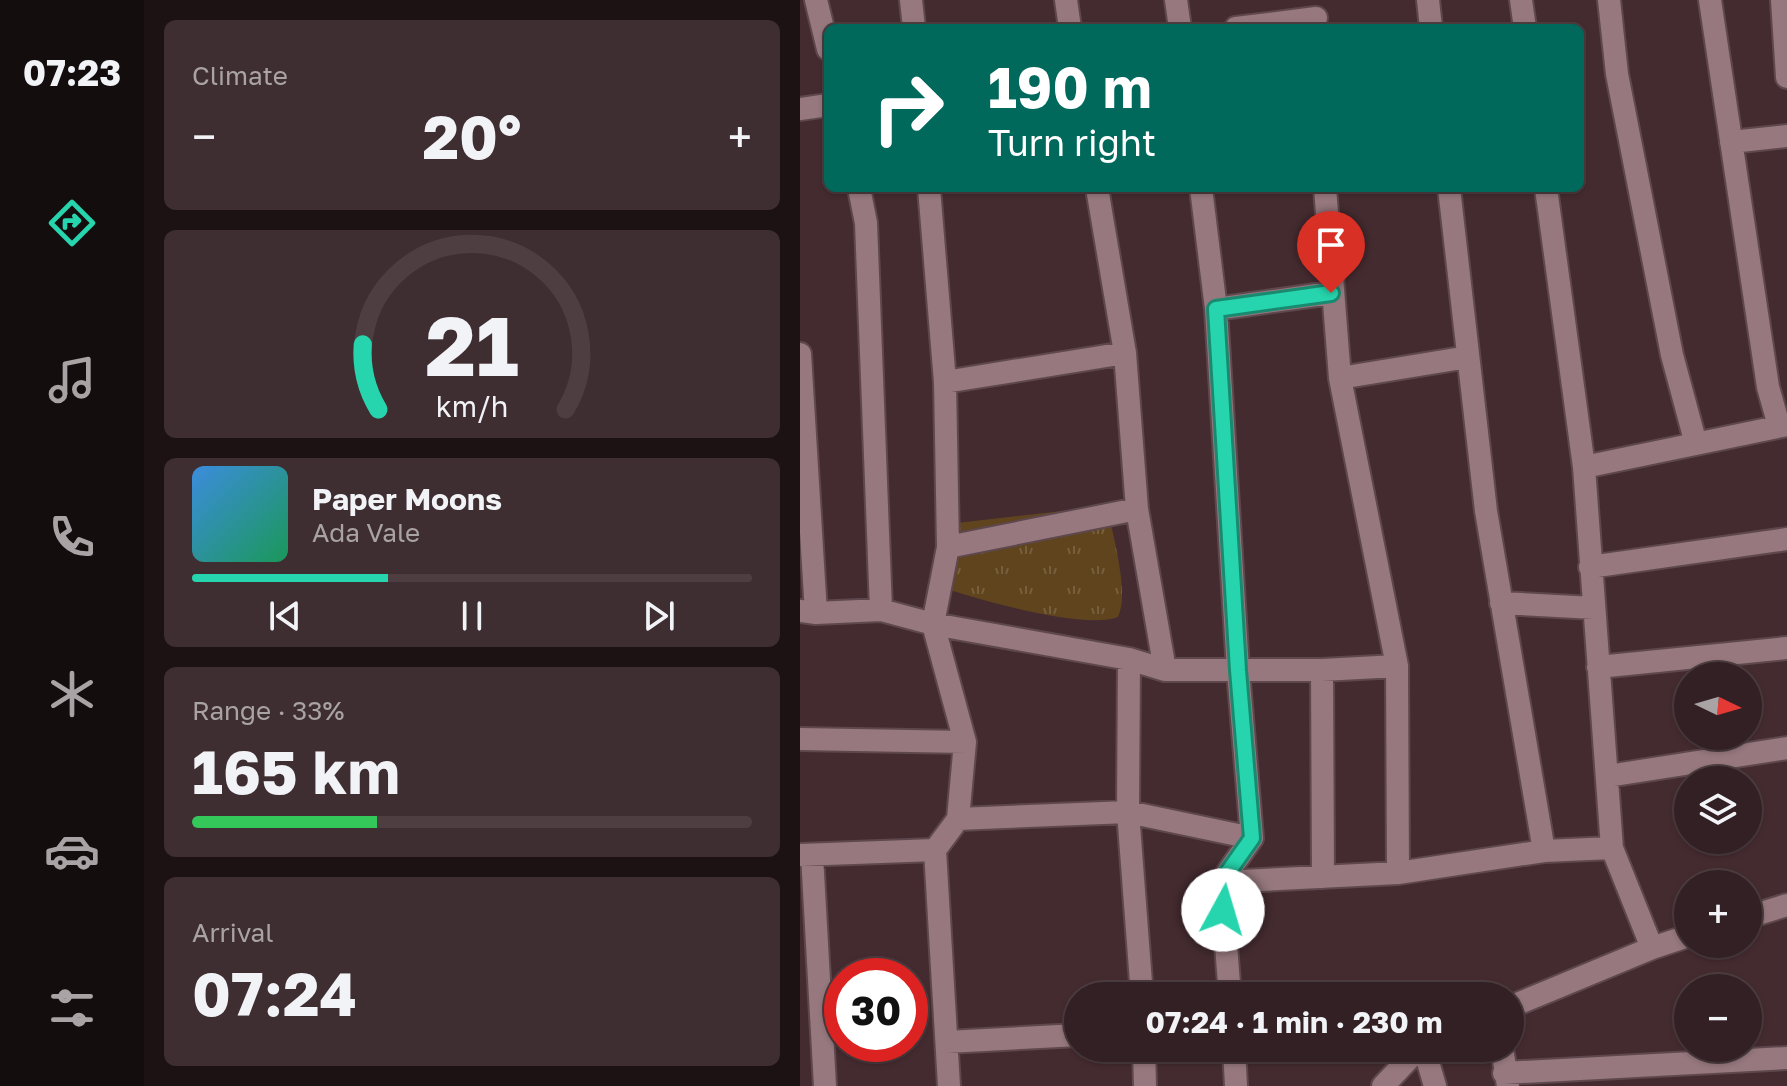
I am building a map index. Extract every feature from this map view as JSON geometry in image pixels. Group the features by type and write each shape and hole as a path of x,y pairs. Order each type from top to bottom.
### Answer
{"street":[{"path":"816,0 824,33"},
{"path":"911,0 914,24"},
{"path":"1066,0 1069,24"},
{"path":"1176,0 1179,24"},
{"path":"1428,0 1431,24"},
{"path":"1521,0 1524,24"},
{"path":"1609,0 1617,74 1672,355 1696,444"},
{"path":"1584,467 1783,426 1768,387 1710,0"},
{"path":"1782,0 1787,77"},
{"path":"1260,24 1315,15"},
{"path":"800,109 824,106"},
{"path":"1731,142 1787,136"},
{"path":"860,192 866,223 881,610"},
{"path":"929,192 945,382 948,547 933,624 965,742 958,819 935,850 949,1086"},
{"path":"1098,192 1125,353 1137,509 1165,670"},
{"path":"1201,192 1216,309 1238,670 1252,838 1221,882 1229,982"},
{"path":"1325,192 1340,378 1397,666 1398,873"},
{"path":"1449,192 1486,511 1544,851"},
{"path":"1547,192 1584,467 1612,848 1652,948"},
{"path":"1216,309 1331,293"},
{"path":"945,382 1125,353"},
{"path":"800,354 808,612 881,610 933,624 1129,659 1165,670 1322,670 1397,666"},
{"path":"1340,378 1468,357"},
{"path":"948,547 1137,509"},
{"path":"1590,567 1787,539"},
{"path":"1501,603 1594,608"},
{"path":"1598,667 1787,648"},
{"path":"1129,659 1128,812 1141,982"},
{"path":"1322,670 1323,877"},
{"path":"800,739 965,742"},
{"path":"1608,776 1787,748"},
{"path":"958,819 1128,812 1252,838"},
{"path":"1221,882 1398,873 1544,851 1612,848"},
{"path":"825,1086 806,855 935,850"},
{"path":"1762,913 1787,905"},
{"path":"1524,1001 1674,941"},
{"path":"947,1042 1064,1036"},
{"path":"1506,1080 1787,1058"},
{"path":"1144,1062 1145,1086"},
{"path":"1235,1062 1236,1086"},
{"path":"1383,1086 1407,1062"},
{"path":"1426,1062 1435,1086"}],"green space":[{"path":"1107,506 1121,578 1118,617 1083,620 1060,617 950,590 948,524"}],"route":[{"path":"1223,910 1221,882 1252,838 1238,670 1216,309 1331,293"}]}
